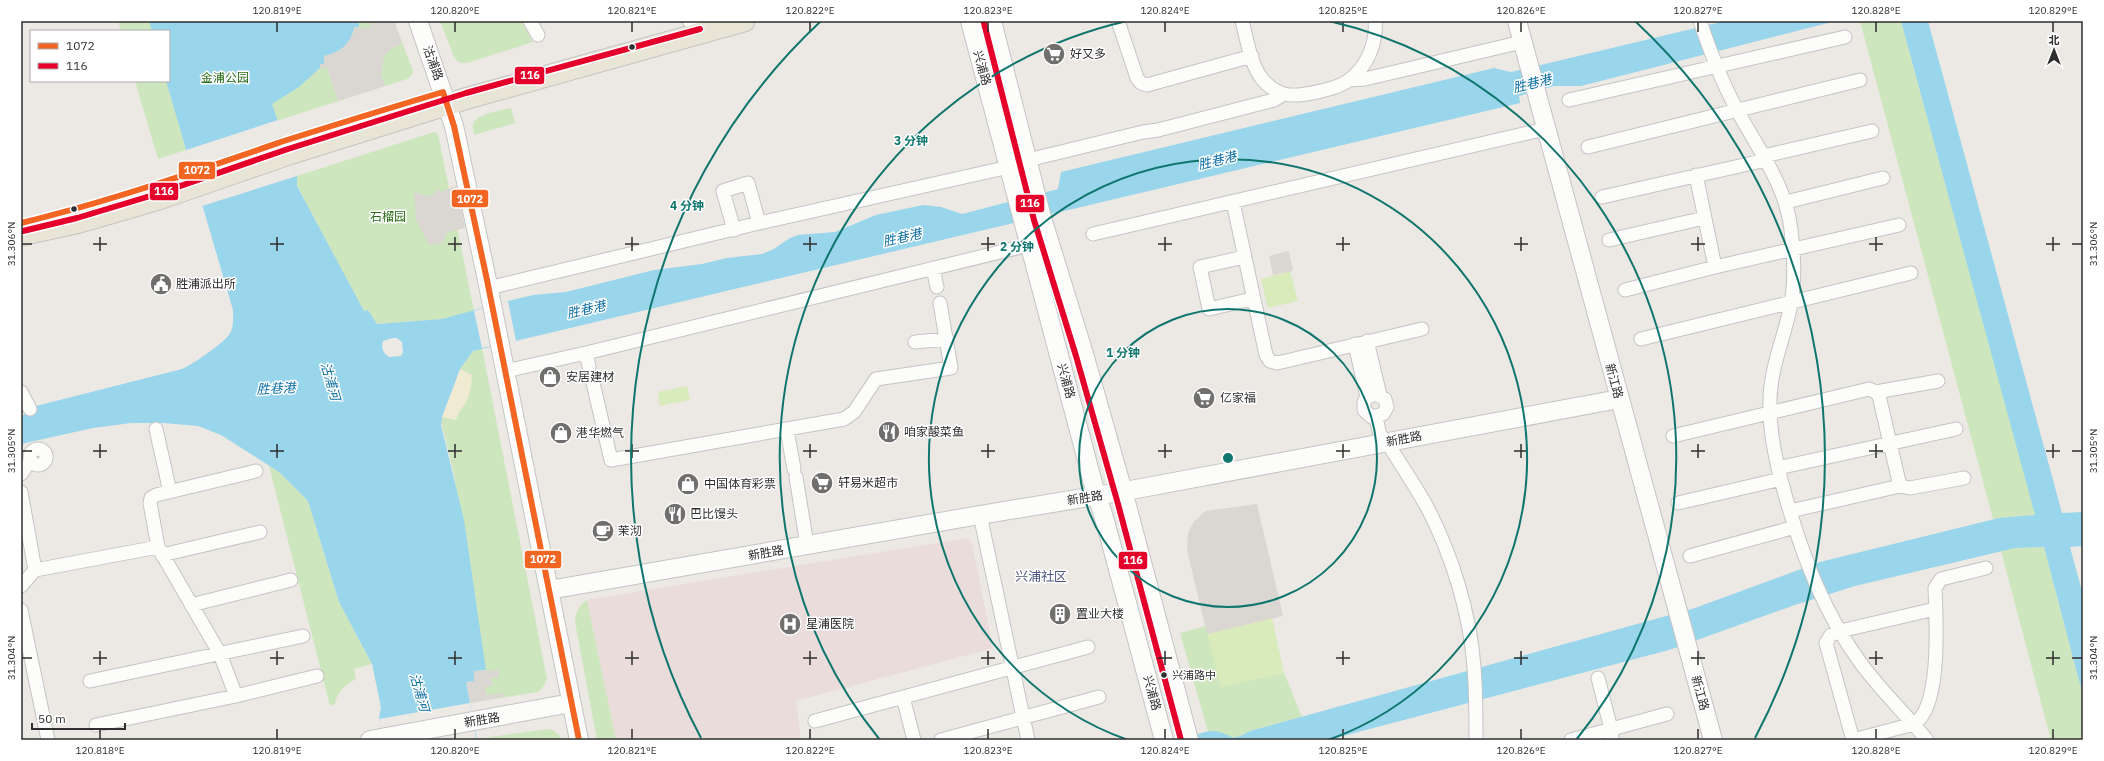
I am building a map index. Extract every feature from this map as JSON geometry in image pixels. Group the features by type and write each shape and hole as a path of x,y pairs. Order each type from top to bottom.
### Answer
{"main road":[{"path":"21,222 76,210 155,186 194,179 445,98 698,24 744,21"},
{"path":"21,235 80,222 159,198 194,179"}],"street":[{"name":"沽浦路","path":"418,21 454,126 500,345 579,740"},
{"path":"530,21 538,35"},
{"name":"兴浦路","path":"970,21 1029,245 1164,740"},
{"name":"兴浦路","path":"992,21 1042,218 1084,354 1123,491 1188,738"},
{"path":"1118,21 1137,78 1141,83 1147,85 1252,56"},
{"path":"1242,21 1256,70 1262,80 1284,94"},
{"path":"1028,160 1181,124 1274,100 1284,94 1303,94 1337,86 1349,80 1368,58 1374,44 1375,21"},
{"name":"新江路","path":"1517,21 1545,129 1713,740"},
{"path":"1700,22 1714,61 1737,110 1778,182 1786,202 1792,229 1791,303 1769,399 1779,474 1795,527 1806,561 1822,601 1840,632 1861,663 1927,740"},
{"path":"1568,100 1714,61 1845,37"},
{"path":"1349,80 1365,79 1522,42"},
{"path":"1588,147 1860,80"},
{"path":"1093,234 1545,129"},
{"path":"1602,197 1872,131"},
{"path":"488,288 759,223 1009,168"},
{"path":"1696,175 1714,267"},
{"path":"1786,202 1883,178"},
{"path":"734,230 723,191 748,183 759,223"},
{"path":"1233,202 1252,300 1266,355 1270,361 1277,363 1422,329"},
{"path":"1609,240 1704,218"},
{"path":"1625,290 1714,267 1899,225"},
{"path":"505,371 586,353 1029,245"},
{"path":"1244,257 1200,267 1209,309 1252,300"},
{"path":"933,268 937,287"},
{"path":"1641,339 1911,273"},
{"path":"593,383 611,460 844,419 854,412 876,379 951,368 940,303"},
{"path":"915,342 947,339"},
{"path":"1361,343 1374,396 1386,403 1380,416 1388,433 1387,442 1427,507 1451,564 1462,602 1474,667 1476,740"},
{"path":"586,353 589,367"},
{"path":"1876,392 1938,380"},
{"path":"1673,436 1869,389 1876,392 1879,396 1900,486"},
{"path":"21,392 30,409"},
{"path":"1374,396 1364,402 1364,410 1368,416 1380,416"},
{"name":"新胜路","path":"549,590 1097,496 1619,398"},
{"path":"156,429 170,492"},
{"path":"1678,503 1890,442 1956,429"},
{"path":"787,430 807,545"},
{"path":"21,474 30,461"},
{"path":"236,696 220,654 160,551 150,503 156,495 256,470"},
{"path":"1790,511 1900,486 1910,488 1964,478"},
{"path":"21,492 35,570"},
{"path":"980,515 1028,740"},
{"path":"1690,556 1795,527"},
{"path":"21,586 35,570 160,551 260,532"},
{"path":"1935,608 1840,632 1831,635 1826,643 1853,740 1914,724 1921,720 1929,701 1936,656 1935,588 1941,578 1986,568"},
{"path":"191,605 292,580"},
{"path":"21,610 48,740"},
{"path":"90,681 303,636"},
{"path":"814,721 1088,647"},
{"path":"96,725 236,696 317,676"},
{"path":"1598,678 1612,734"},
{"path":"903,697 914,740"},
{"path":"941,740 1099,698"},
{"name":"新胜路","path":"377,739 571,704"},
{"path":"1571,740 1612,734 1667,714"}],"shaded area":[{"path":"371,21 394,21 402,43 388,51 384,57 381,74 385,86 338,101 327,68 320,68 320,64 324,56 339,51 345,45 354,27 370,28"},
{"path":"456,186 465,228 448,232 445,235 443,243 429,245 416,220 414,192 428,196 434,194 438,189 441,192"},
{"path":"1289,251 1293,271 1273,275 1269,256"},
{"path":"1257,504 1283,616 1207,634 1187,550 1188,533 1194,521 1206,511"},
{"name":"星浦医院","path":"967,538 972,543 993,648 796,701 801,740 616,740 587,600"},
{"path":"499,670 499,677 491,678 492,686 485,687 486,695 503,693 503,697 470,703 466,682 474,681 473,671"}],"green space":[{"name":"金浦公园","path":"118,21 394,21 413,71 412,75 407,79 158,159 135,82 170,82 170,30 121,30"},
{"path":"440,21 521,21 533,42 467,63 460,63 455,59"},
{"path":"1860,21 1901,21 2036,515 1993,519"},
{"path":"511,108 515,123 474,135 473,125 474,121 478,118"},
{"name":"石榴园","path":"434,132 438,134 474,311 442,319 377,324 368,310 364,312 297,186 297,176"},
{"path":"1290,271 1298,301 1268,308 1261,279"},
{"path":"482,348 547,679 543,687 538,692 470,703 486,670 453,470 441,421 460,369 473,351"},
{"path":"687,386 690,400 660,406 658,392"},
{"path":"269,466 279,472 308,501 339,602 372,664 354,669 356,679 342,689 335,704 330,706"},
{"path":"2044,547 2083,696 2083,740 2051,740 2001,551 2015,548"},
{"path":"587,600 616,740 597,740 575,622 578,610"},
{"path":"1272,618 1284,673 1221,687 1207,634"},
{"path":"1206,626 1221,686 1284,673 1302,717 1250,731 1238,738 1232,738 1214,731 1208,732 1180,633"},
{"path":"548,729 558,734 561,740 476,739"}],"sand":[{"path":"460,369 472,375 471,388 468,397 456,420 442,417"}],"water":[{"path":"149,21 359,21 359,27 354,27 351,38 340,50 324,56 324,64 320,64 320,68 299,87 272,104 297,176 297,186 364,311 368,310 377,324 442,319 533,295 566,292 654,270 762,254 798,235 835,232 876,215 923,205 941,207 962,214 1058,189 1061,172 1494,68 1511,72 1725,21 1836,21 1581,86 1554,86 1519,96 1520,103 473,351 460,369 442,417 441,425 464,520 486,670 474,671 474,681 466,682 477,740 384,740 379,719 381,707 372,664 339,602 308,501 279,472 221,435 198,426 163,423 131,423 93,428 21,444 21,417 32,407 187,367 220,344 229,335 233,323 233,310 166,82 170,82 170,30 152,30","holes":["397,338 402,342 403,352 401,356 389,357 385,354 382,346 383,341"]},
{"path":"1901,21 1928,21 2062,513 2083,512 2083,546 2070,547 2083,595 2083,696 2044,547 2015,548 1855,586 1795,605 1669,650 1328,740 1180,740 1211,731 1232,737 1238,737 1250,731 1695,608 1820,562 1999,518 2035,515"}],"pier":[{"path":"278,120 297,176 202,206 186,150"},
{"path":"508,301 516,341 482,348 474,311"},
{"path":"470,703 476,739 384,740 379,719"}],"transit line":[{"name":"116","path":"984,23 1034,220 1076,356 1118,504 1181,740"},
{"name":"116","path":"23,231 77,218 157,194 288,149 466,93 700,29"},
{"name":"1072","path":"21,223 121,195 284,141 443,92 454,126 487,280 579,740"}],"place":[{"name":"好又多","path":"1054,54"},
{"name":"胜浦派出所","path":"161,284"},
{"name":"安居建材","path":"550,377"},
{"name":"亿家福","path":"1204,398"},
{"name":"咱家酸菜鱼","path":"889,432"},
{"name":"港华燃气","path":"561,433"},
{"name":"轩易米超市","path":"822,483"},
{"name":"中国体育彩票","path":"688,484"},
{"name":"巴比馒头","path":"675,514"},
{"name":"茉沏","path":"603,531"},
{"name":"置业大楼","path":"1060,614"},
{"name":"星浦医院","path":"790,624"},
{"name":"兴浦路中","path":"1164,675"}],"district":[{"name":"兴浦社区","path":"1041,576"}],"water label":[{"name":"胜巷港","path":"1532,83"},
{"name":"胜巷港","path":"1217,160"},
{"name":"胜巷港","path":"902,237"},
{"name":"胜巷港","path":"586,309"},
{"name":"沽浦河","path":"331,381"},
{"name":"胜巷港","path":"276,388"},
{"name":"沽浦河","path":"420,692"}]}
